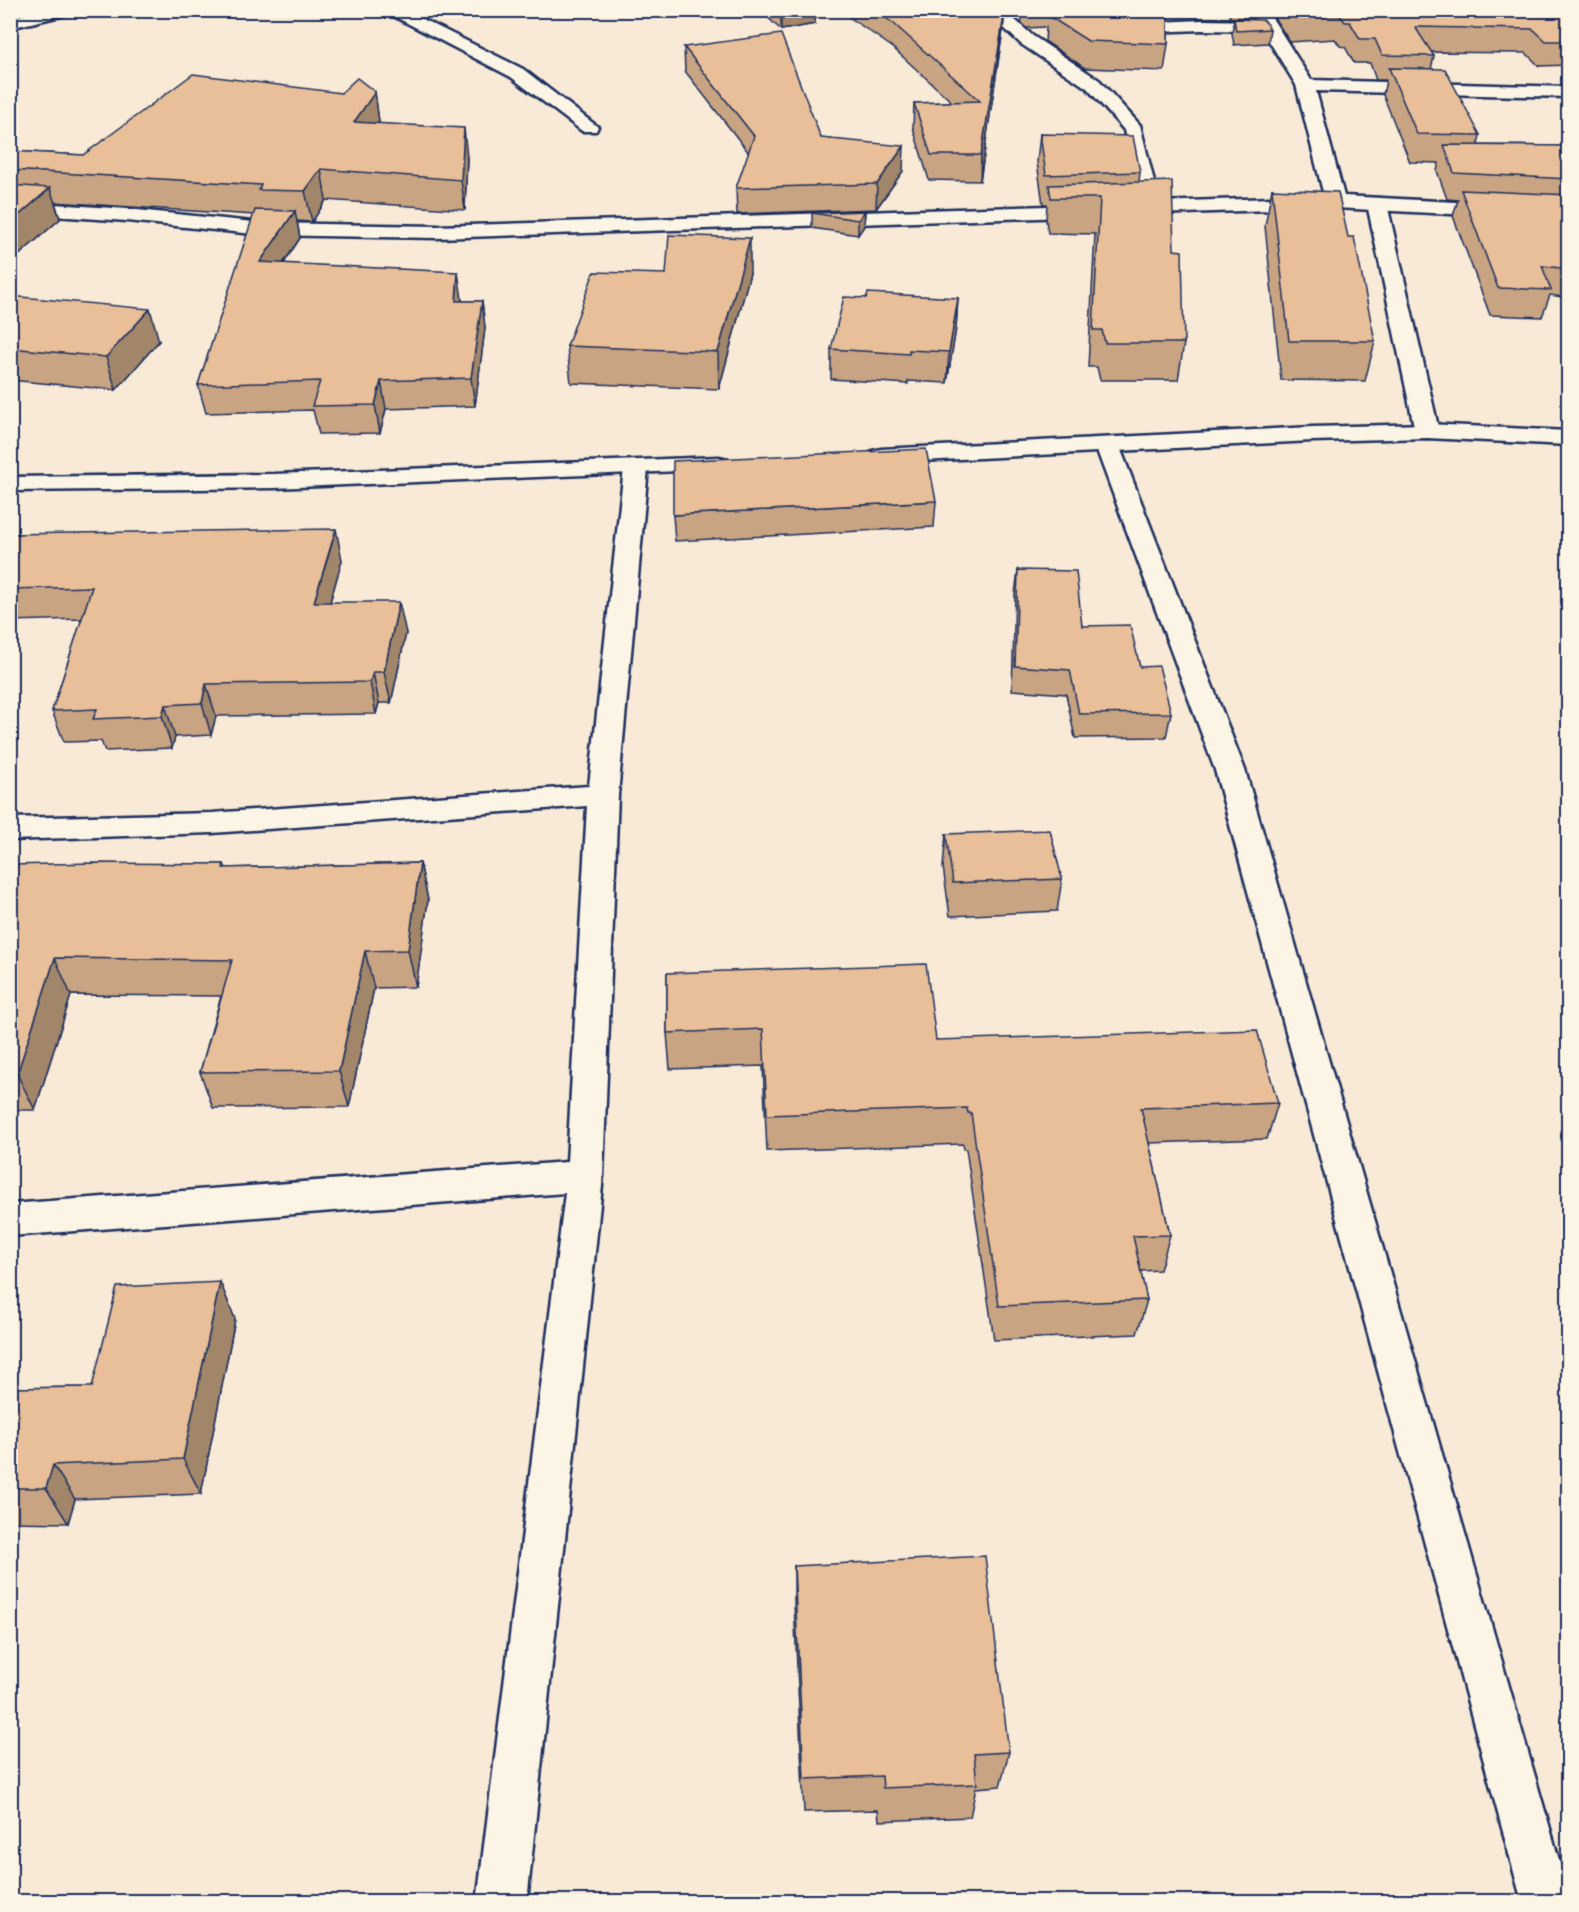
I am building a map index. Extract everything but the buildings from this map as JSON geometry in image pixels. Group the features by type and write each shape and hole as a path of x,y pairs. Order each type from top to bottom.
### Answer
{"street":[{"path":"10,23 63,10"},
{"path":"390,10 517,73 589,127"},
{"path":"993,10 1022,35 1093,84 1132,129 1150,208"},
{"path":"1258,10 1305,85 1335,202"},
{"path":"1109,29 1202,25 1268,27"},
{"path":"1022,35 1043,33"},
{"path":"1305,85 1569,92"},
{"path":"10,207 127,215 263,229 437,232 1335,202 1569,214"},
{"path":"1377,204 1427,431"},
{"path":"860,457 1312,434 1427,431 1569,438"},
{"path":"1107,445 1230,770 1547,1902"},
{"path":"10,484 274,481 742,463"},
{"path":"502,1902 585,1176 603,795 636,468"},
{"path":"10,830 212,823 603,795"},
{"path":"10,1221 585,1176"}]}
